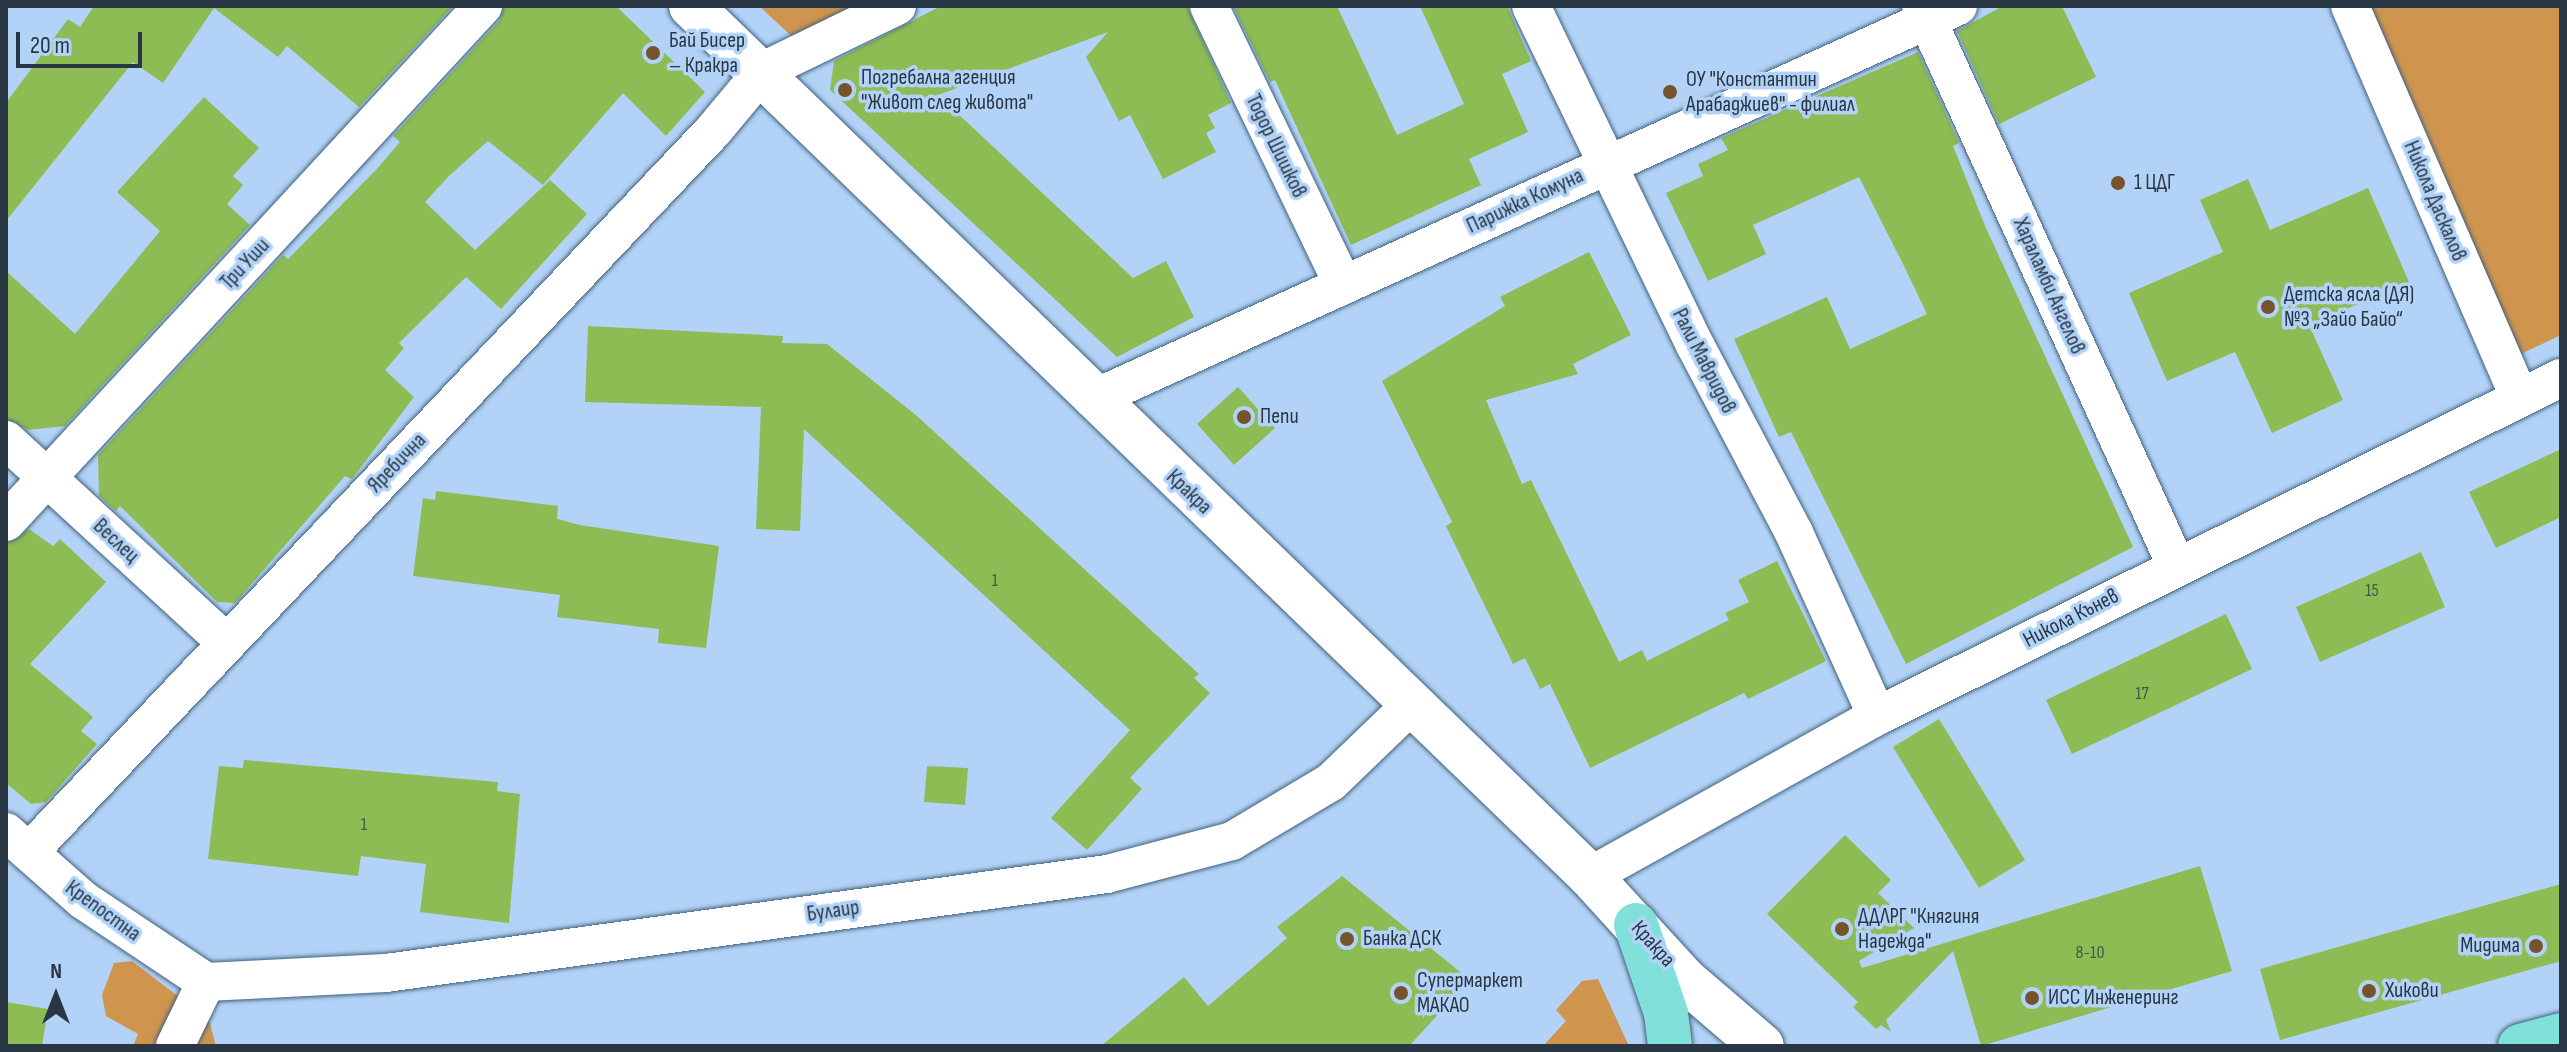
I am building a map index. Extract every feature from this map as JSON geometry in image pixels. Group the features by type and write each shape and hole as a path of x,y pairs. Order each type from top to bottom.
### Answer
{"main road":[{"path":"1636,925 1666,1013 1670,1046"},
{"path":"2520,1046 2561,1035"}],"street":[{"name":"Три Уши","path":"6,522 483,6"},
{"name":"Кракра","path":"691,6 763,71 1093,399 1590,876 1685,980 1762,1046"},
{"path":"763,71 897,6"},
{"name":"Тодор Шишков","path":"1209,6 1343,285"},
{"name":"Рали Мавридов","path":"1531,6 1606,164 1794,533 1877,716"},
{"name":"Никола Даскалов","path":"2350,6 2519,396"},
{"name":"Парижка Комуна","path":"1093,399 1936,11"},
{"name":"Хараламби Ангелов","path":"1936,11 2176,565"},
{"name":"Яребична","path":"17,842 227,643 713,131 763,71"},
{"name":"Никола Кънев","path":"1590,876 1877,716 2176,565 2561,378"},
{"name":"Веслец","path":"6,440 227,643"},
{"name":"Булаир","path":"206,982 386,973 1107,874 1232,841 1331,782 1411,705"},
{"name":"Крепостна","path":"17,842 83,900 206,982"},
{"name":"Кракра","path":"1685,980 1725,1046"},
{"path":"175,1046 206,982"}],"shaded area":[{"path":"759,6 871,6 798,42"},
{"path":"2370,6 2561,6 2561,335 2521,354"},
{"path":"132,961 209,1020 216,1046 133,1046 138,1034 106,1016 102,995 114,963"},
{"path":"1598,979 1629,1046 1543,1046 1566,1021 1556,1010 1582,981"}],"building":[{"path":"94,6 453,6 359,107 287,46 278,57 214,8 163,83 133,62 6,221 6,103 68,19 80,27"},
{"path":"504,6 616,6 705,92 666,136 623,93 543,185 488,141 449,176 425,202 475,250 550,180 587,214 501,309 466,277 399,343 404,348 385,370 414,397 352,479 345,476 235,603 217,602 120,506 116,511 99,496 98,455 283,255 288,259 375,171 400,142 393,136 499,21"},
{"path":"941,6 1187,6 1231,103 1208,115 1215,128 1206,133 1216,152 1163,179 1130,115 1119,121 1086,57 1108,32 938,95 1133,278 1166,261 1194,317 1117,357 830,90 834,61"},
{"path":"1233,6 1337,6 1397,135 1464,104 1420,6 1507,6 1531,61 1502,74 1528,132 1469,159 1481,185 1351,245 1275,80 1270,82"},
{"path":"2003,6 2062,6 2096,77 1999,124 1957,31"},
{"path":"1918,52 1959,143 1953,146 1986,228 2133,547 1906,664 1791,432 1779,437 1734,339 1827,297 1850,349 1927,314 1859,177 1753,225 1766,254 1708,281 1666,193 1703,176 1698,164 1728,150 1721,138"},
{"path":"204,97 259,148 233,176 243,185 227,204 250,225 65,426 28,430 6,419 6,271 75,334 160,231 117,192"},
{"path":"2248,179 2270,230 2368,188 2409,282 2309,325 2343,400 2272,433 2235,352 2167,381 2129,293 2223,252 2200,200"},
{"path":"1589,252 1631,335 1573,364 1578,374 1486,400 1522,484 1531,480 1619,662 1642,650 1647,661 1729,620 1725,613 1749,602 1738,580 1777,561 1826,661 1748,699 1744,693 1590,768 1550,684 1540,689 1525,658 1513,664 1446,526 1452,522 1382,381 1505,306 1500,297"},
{"path":"588,326 783,336 782,343 827,344 917,416 1199,674 1194,678 1210,693 1130,778 1142,789 1087,850 1051,818 1130,730 804,429 800,531 756,529 761,407 585,402"},
{"path":"1238,387 1275,428 1234,465 1197,424"},
{"path":"2561,449 2561,517 2496,548 2469,492"},
{"path":"436,491 558,506 557,519 580,525 719,546 706,648 658,643 659,629 557,617 560,595 413,576 423,498 435,500"},
{"path":"29,529 53,546 60,539 106,582 30,664 93,717 81,731 97,744 46,802 31,804 6,783 6,543"},
{"path":"2421,552 2445,607 2320,662 2296,607"},
{"path":"2226,614 2252,669 2072,754 2046,700"},
{"path":"1939,719 2025,860 1979,888 1893,747"},
{"path":"244,760 498,782 497,791 520,794 509,923 420,912 426,864 361,856 358,876 208,859 219,766 243,768"},
{"path":"927,766 968,768 965,805 924,802"},
{"path":"1845,835 1891,880 1878,893 1914,928 1859,961 1862,968 2200,866 2232,971 1981,1046 1953,951 1886,1020 1891,1032 1881,1025 1876,1029 1853,1007 1858,1002 1767,914"},
{"path":"1342,876 1470,980 1409,1046 1101,1046 1184,977 1208,1006 1287,938 1277,927"},
{"path":"2561,884 2561,961 2280,1040 2260,969"},
{"path":"6,1002 48,1009 42,1046 6,1046"}],"place":[{"name":"Бай Бисер – Кракра","path":"653,53"},
{"name":"Погребална агенция \"Живот след живота\"","path":"845,90"},
{"name":"ОУ \"Константин Арабаджиев\" - филиал","path":"1670,92"},
{"name":"1 ЦДГ","path":"2118,183"},
{"name":"Детска ясла (ДЯ) №3 „Зайо Байо“","path":"2268,307"},
{"name":"Пепи","path":"1244,417"},
{"name":"ДДЛРГ \"Княгиня Надежда\"","path":"1842,929"},
{"name":"Банка ДСК","path":"1347,939"},
{"name":"Мидима","path":"2536,946"},
{"name":"Хикови","path":"2369,991"},
{"name":"Супермаркет МАКАО","path":"1401,993"},
{"name":"ИСС Инженеринг","path":"2032,998"}]}
